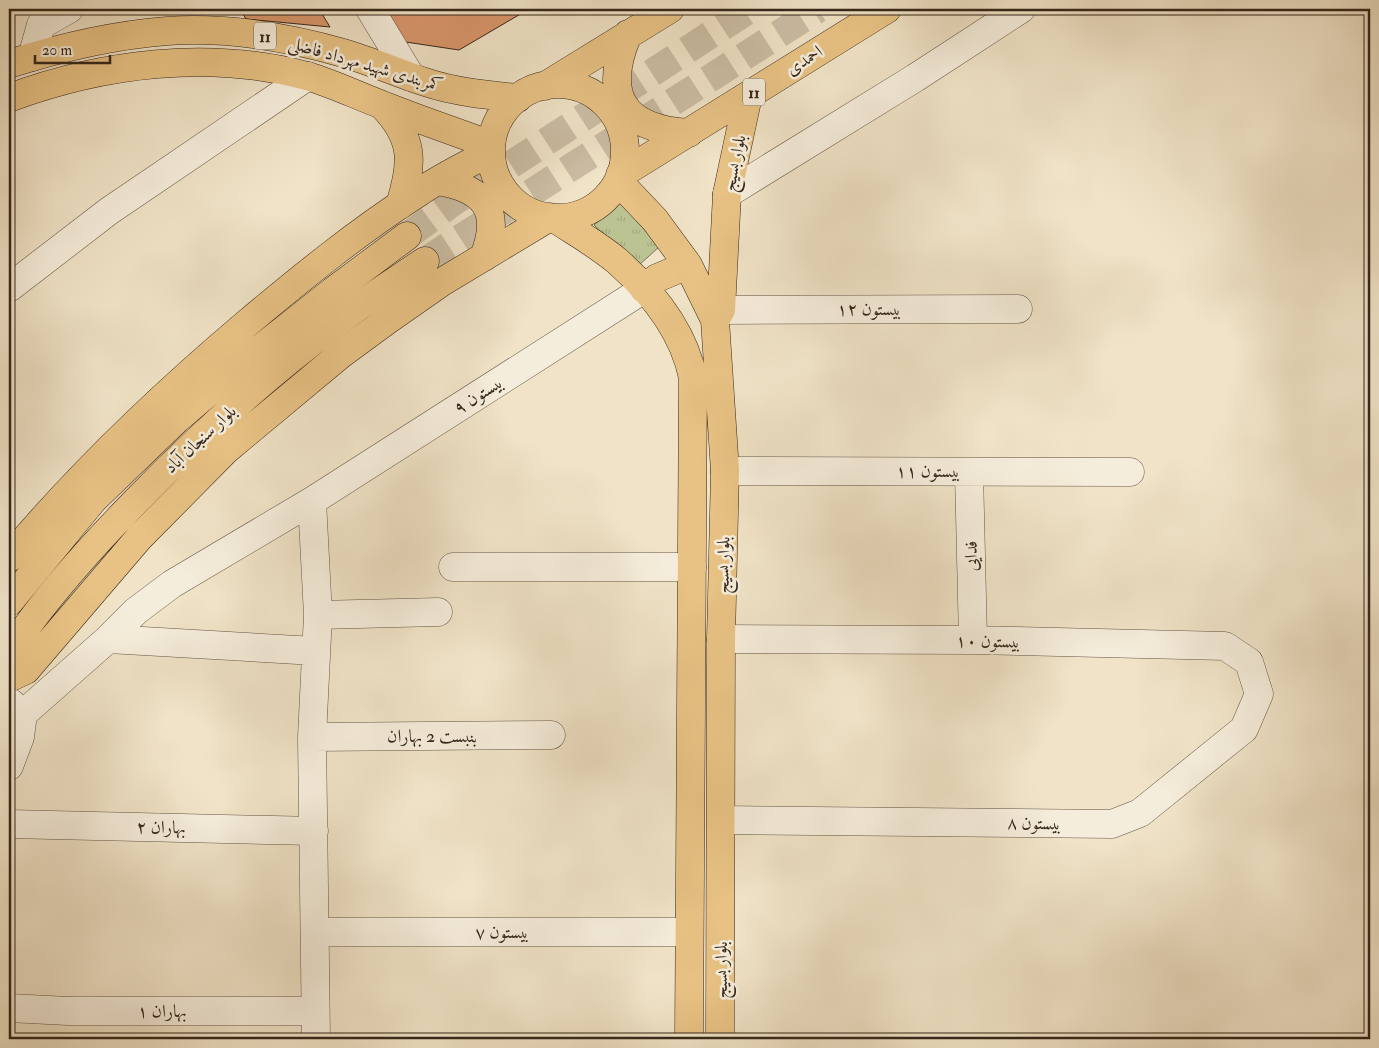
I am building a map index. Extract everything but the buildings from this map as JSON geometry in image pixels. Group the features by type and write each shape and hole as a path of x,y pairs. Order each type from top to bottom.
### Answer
{"main road":[{"name":"11","path":"544,86 670,9"},
{"name":"احمدی","path":"619,178 886,9"},
{"name":"کمربندی شهید مهرداد فاضلی","path":"20,60 95,41 168,31 228,32 269,36 306,43 345,53 426,82 472,93 518,98"},
{"path":"628,34 617,63 616,84 621,102 633,116 650,127 668,132 689,133"},
{"name":"کمربندی شهید مهرداد فاضلی","path":"9,98 99,73 142,65 189,62 268,67 308,76 345,88 491,149"},
{"name":"11","path":"566,85 586,91 604,103 617,120 624,140 624,161 619,178 607,197 591,209 573,216 552,218 534,214 517,204 503,190 494,172 491,149 498,122 506,108 530,90 544,86 566,85"},
{"name":"بلوار بسیج","path":"720,1039 722,639 725,471 718,315 727,194 748,96"},
{"path":"382,105 395,118 403,132 409,152 406,185 400,205"},
{"path":"9,558 81,476 166,393 278,297 332,254 418,192 491,149"},
{"path":"619,178 655,220 688,265 718,315"},
{"path":"438,181 463,186 477,194 484,203 489,214 492,229 490,243 484,257"},
{"path":"9,678 26,670 139,538 226,450 340,355 442,282 552,218"},
{"name":"بلوار بسیج","path":"552,218 616,261 660,307 678,335 690,362 693,378 689,1039"},
{"name":"بلوار سنجان آباد","path":"9,602 93,500 177,419 246,360 347,280 407,236"},
{"name":"بلوار سنجان آباد","path":"9,651 39,610 100,538 214,423 280,367 349,314 425,262"},
{"path":"644,289 657,278 688,265"}],"street":[{"path":"20,60 41,25 69,9"},
{"path":"370,9 411,77"},
{"path":"727,194 1021,9"},
{"path":"9,288 109,212 308,76"},
{"name":"بیستون ۹","path":"16,708 108,639 136,611 172,584 312,501 644,289"},
{"name":"بیستون ۱۲","path":"718,315 1018,309"},
{"name":"بیستون ۱۱","path":"725,471 1130,472"},
{"name":"فدایی","path":"969,472 973,640"},
{"path":"312,501 318,614 312,737 316,1039"},
{"path":"452,567 692,568"},
{"path":"318,614 438,612"},
{"path":"108,639 315,651"},
{"name":"بیستون ۱۰","path":"722,639 973,640 1225,646 1250,662"},
{"name":"بیستون ۸","path":"721,820 1112,824 1140,813 1244,729 1259,694 1250,662"},
{"path":"9,766 20,737 16,708"},
{"name":"بنبست 2 بهاران","path":"312,737 552,735"},
{"name":"بهاران ۲","path":"9,824 314,831"},
{"name":"بیستون ۷","path":"316,932 689,932"},
{"name":"بهاران ۱","path":"9,1008 316,1011"}],"green space":[{"path":"621,202 659,247 638,266 594,225"}],"tunnel":[{"path":"407,236 455,201 750,9"},
{"path":"425,261 818,9"}]}
